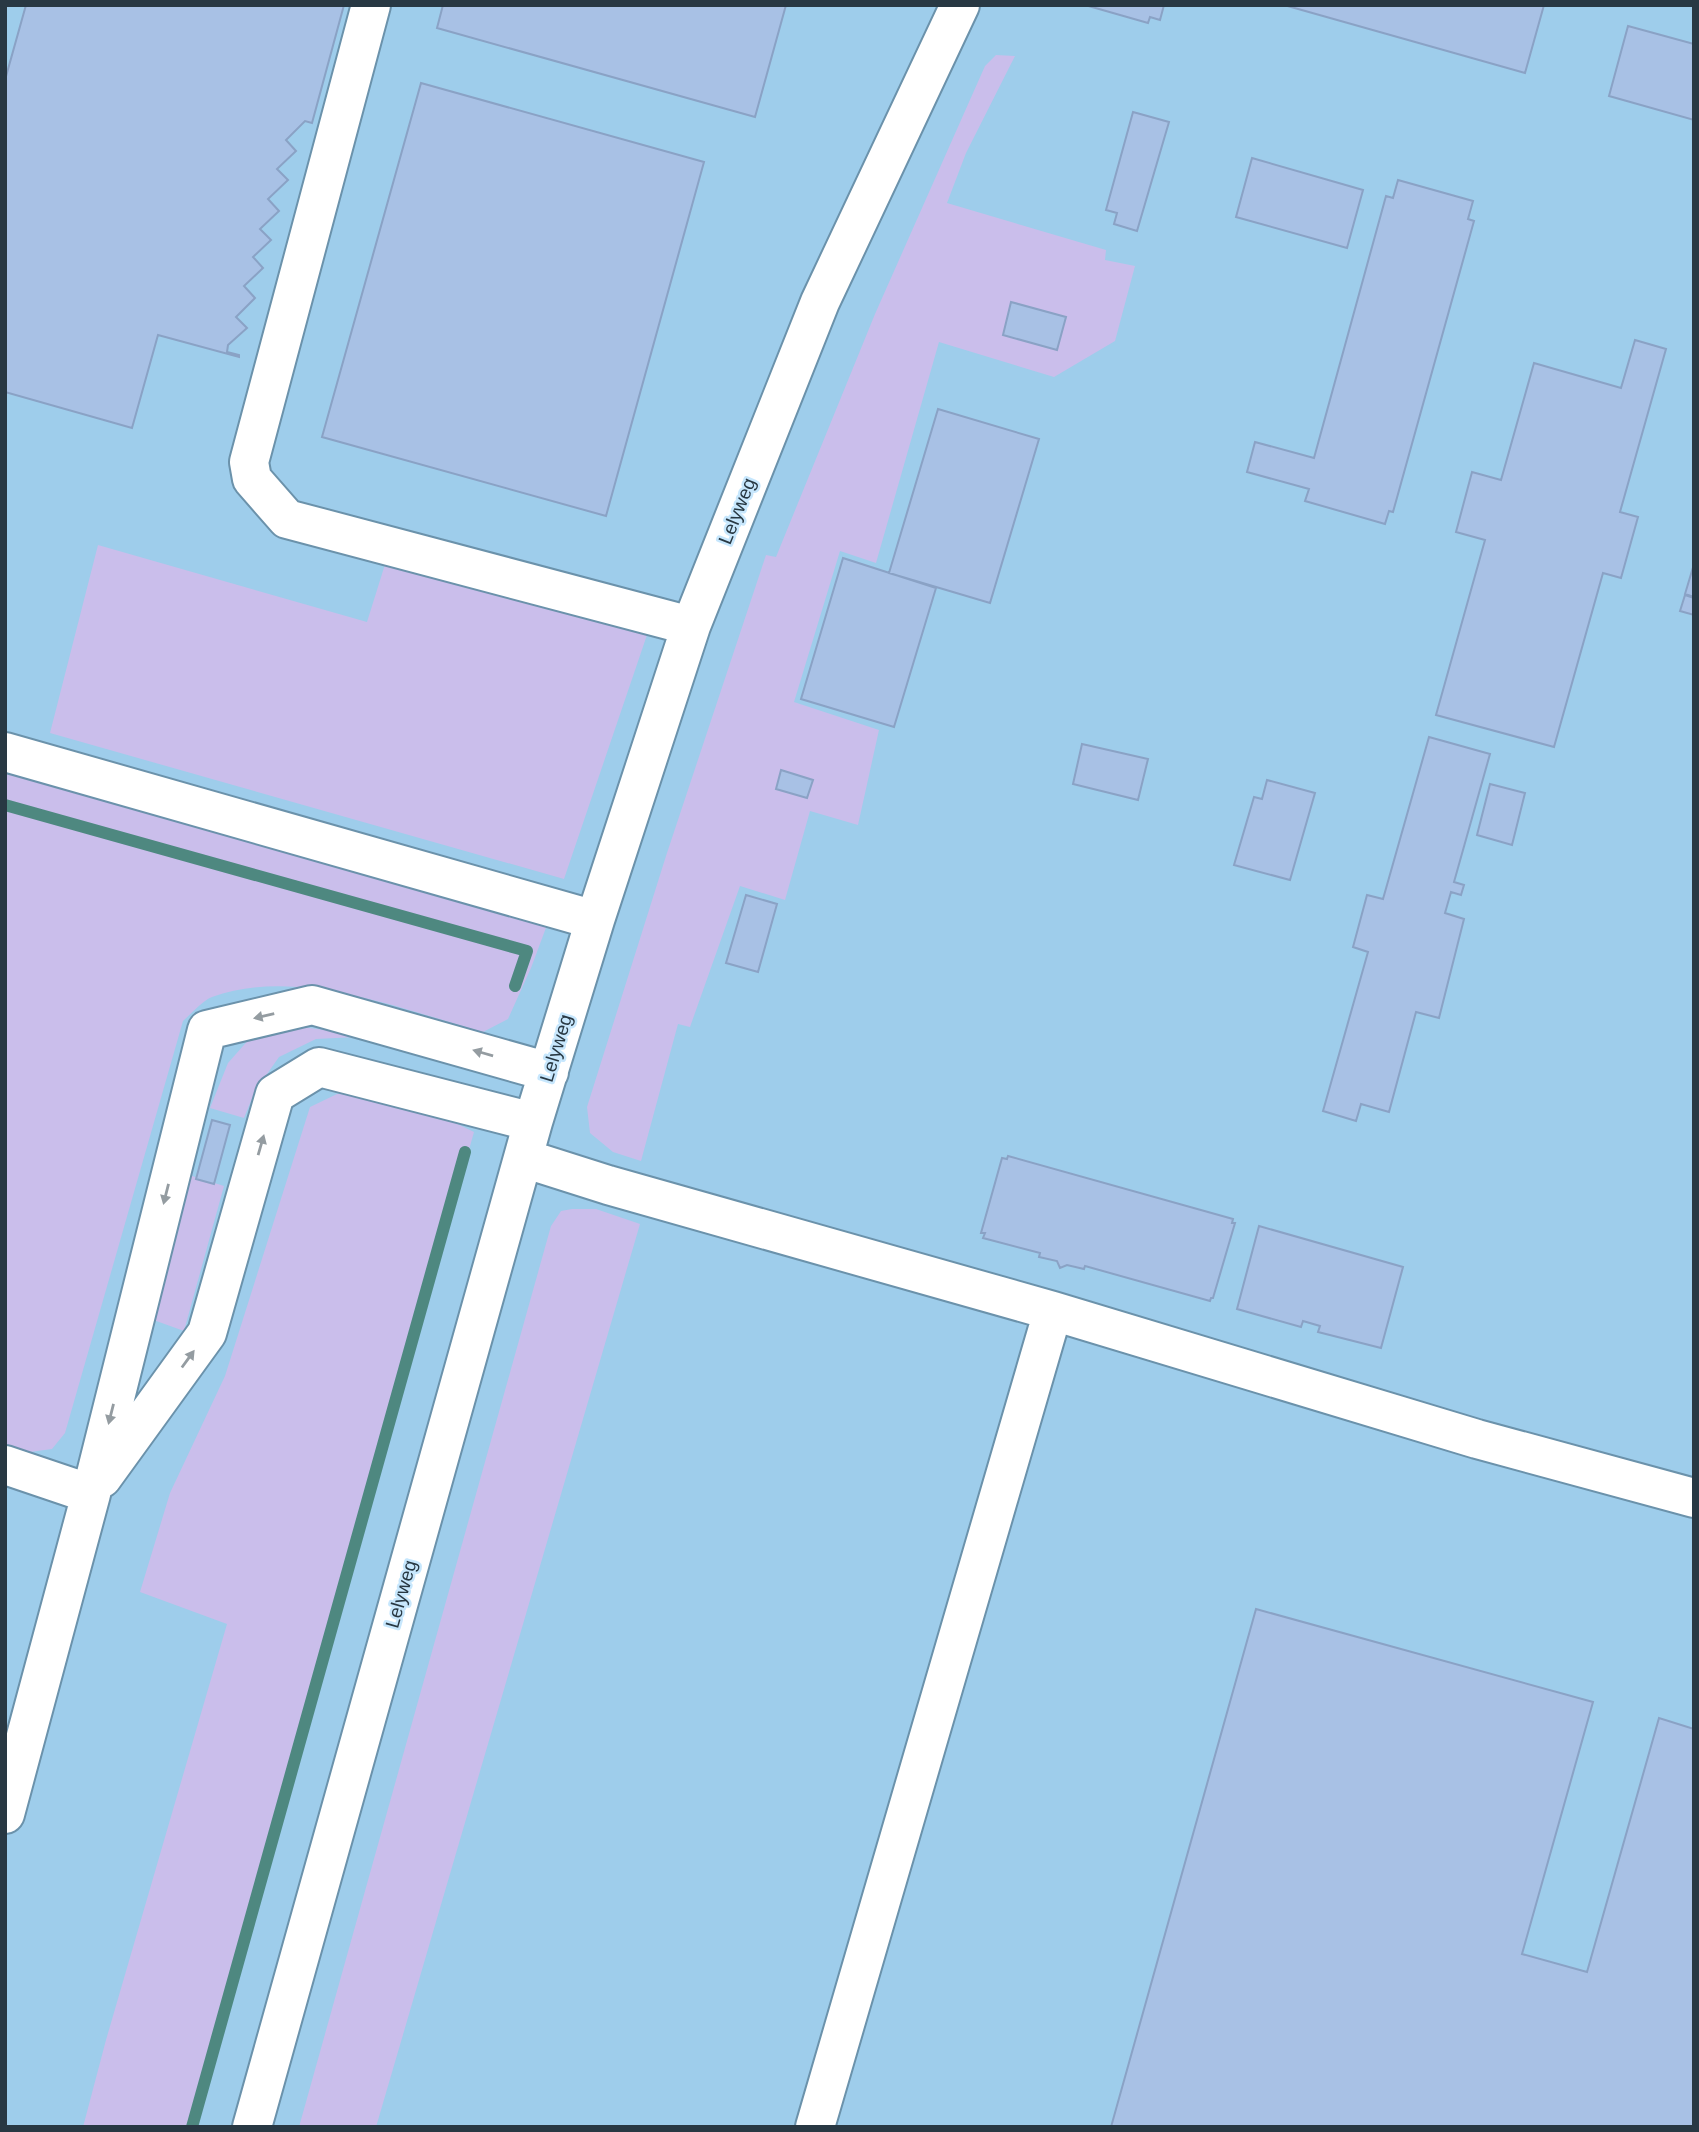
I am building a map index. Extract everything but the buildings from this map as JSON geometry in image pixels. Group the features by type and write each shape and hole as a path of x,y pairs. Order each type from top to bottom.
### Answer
{"street":[{"path":"371,5 249,463 252,479 287,519 691,626"},
{"name":"Lelyweg","path":"252,2127 533,1122 595,920 691,626 820,302 960,5"},
{"path":"5,752 595,920"},
{"path":"5,1814 91,1494 207,1030 312,1005 549,1072"},
{"path":"91,1494 207,1334 275,1094 319,1068 533,1122"},
{"path":"523,1158 608,1185 1054,1311 1477,1438 1694,1498"},
{"path":"815,2127 1054,1311"},
{"path":"5,1465 91,1494"}],"shaded area":[{"path":"5,5 1694,5 1694,2127 5,2127"},
{"path":"996,55 1015,56 966,153 947,203 1106,250 1105,260 1135,266 1115,341 1054,377 939,342 876,563 840,551 794,702 879,730 858,825 810,811 785,900 740,886 690,1027 678,1024 641,1161 613,1152 590,1133 587,1107 666,856 766,555 776,557 875,314 985,66"},
{"path":"98,545 367,622 387,558 648,632 564,879 50,733"},
{"path":"5,773 547,925 508,1019 483,1032 348,994 278,986 244,989 212,997 183,1021 65,1433 52,1449 30,1452 5,1444"},
{"path":"287,1025 340,1032 356,1037 316,1039 279,1057 255,1091 244,1118 210,1108 228,1063 251,1037"},
{"path":"337,1094 400,1096 474,1132 192,2127 83,2127 227,1624 140,1592 170,1493 225,1376 310,1107"},
{"path":"189,1175 224,1186 184,1331 148,1318"},
{"path":"596,1209 640,1224 376,2127 299,2127 551,1226 561,1211"}],"waterway":[{"path":"5,805 527,951 515,986"},
{"path":"192,2127 465,1152"}]}
